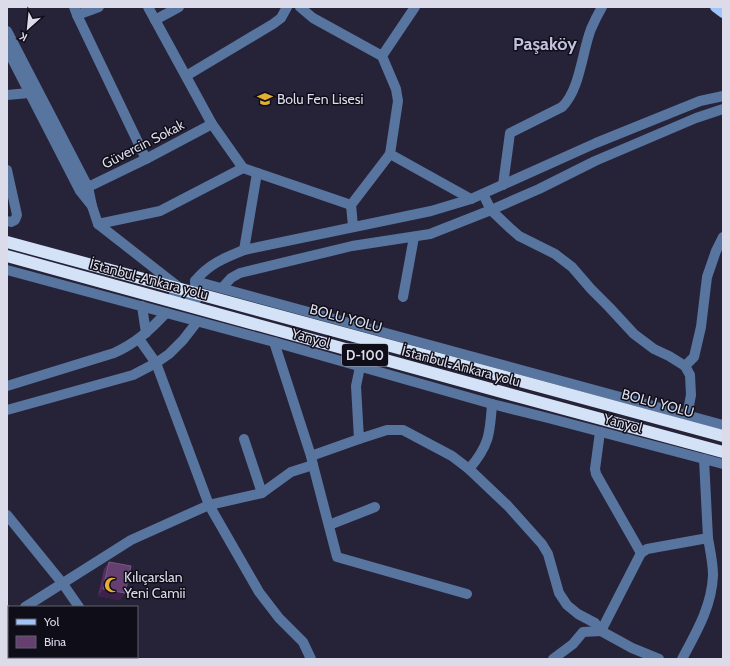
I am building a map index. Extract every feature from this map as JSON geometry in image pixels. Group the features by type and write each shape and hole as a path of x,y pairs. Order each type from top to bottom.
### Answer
{"highway":[{"name":"BOLU YOLU","path":"7,242 641,409 723,436"},
{"name":"İstanbul-Ankara yolu","path":"7,256 481,387 723,452"}],"main road":[{"path":"716,7 723,13"}],"street":[{"path":"99,7 76,11 146,159"},
{"path":"148,7 212,124 243,168 351,205"},
{"path":"186,76 273,24 281,18 287,7"},
{"path":"300,7 313,18 382,56 396,89 398,101 390,154 351,205 353,226"},
{"path":"382,56 416,7"},
{"path":"503,185 510,133 562,107 568,102 573,92 591,29 602,7"},
{"path":"155,20 173,8"},
{"path":"7,31 84,189 98,224 196,300"},
{"path":"7,49 29,93 84,189"},
{"path":"7,95 29,93"},
{"path":"196,300 195,281 208,267 244,250 353,226 431,211 471,199 596,143 700,101 723,96"},
{"path":"222,288 231,278 240,273 352,246 430,234 539,189 595,161 696,118 723,109"},
{"name":"Güvercin Sokak","path":"84,189 146,159 212,124"},
{"path":"390,154 471,199"},
{"path":"98,224 160,211 243,168"},
{"path":"7,170 17,214 15,220 11,222 7,220"},
{"path":"244,250 257,172"},
{"path":"483,194 491,210 519,236 555,254 572,267 634,334 654,349 685,366 690,375 691,395 687,416"},
{"path":"403,297 414,237"},
{"path":"685,366 694,357 701,327 707,277 723,237"},
{"path":"7,238 196,300"},
{"name":"Yanyol","path":"7,270 274,342 492,404 723,464"},
{"name":"Yanyol","path":"195,281 641,409 687,416 723,425"},
{"path":"142,306 143,336 156,363 209,505 259,592 279,618 303,642 311,659"},
{"path":"7,386 114,353 125,348 143,336 166,313"},
{"path":"7,410 133,375 156,363 169,354 197,322"},
{"path":"274,342 312,460 338,557 467,594"},
{"path":"360,367 356,386 360,439"},
{"path":"481,387 548,418"},
{"path":"469,469 483,451 489,436 492,404"},
{"path":"27,606 131,540 209,505 262,493 291,472 312,460 360,439 388,430 403,430 448,453 469,469 508,506 542,544 548,554 562,598 567,605 578,614 595,623 601,631 632,648 659,659"},
{"path":"600,432 595,469 596,474 641,553"},
{"path":"244,439 262,493"},
{"path":"682,659 697,632 708,603 713,575 708,538 704,459"},
{"path":"329,525 375,507"},
{"path":"7,515 63,584 78,606"},
{"path":"601,631 641,553 647,549 708,538"},
{"path":"578,614 583,632"},
{"path":"553,659 573,644 583,632 601,631"}],"building":[{"path":"109,562 131,566 125,593 103,589"}],"place":[{"name":"Bolu Fen Lisesi","path":"265,99"},
{"name":"Kılıçarslan Yeni Camii","path":"112,585"}],"district":[{"name":"Paşaköy","path":"545,44"}]}
